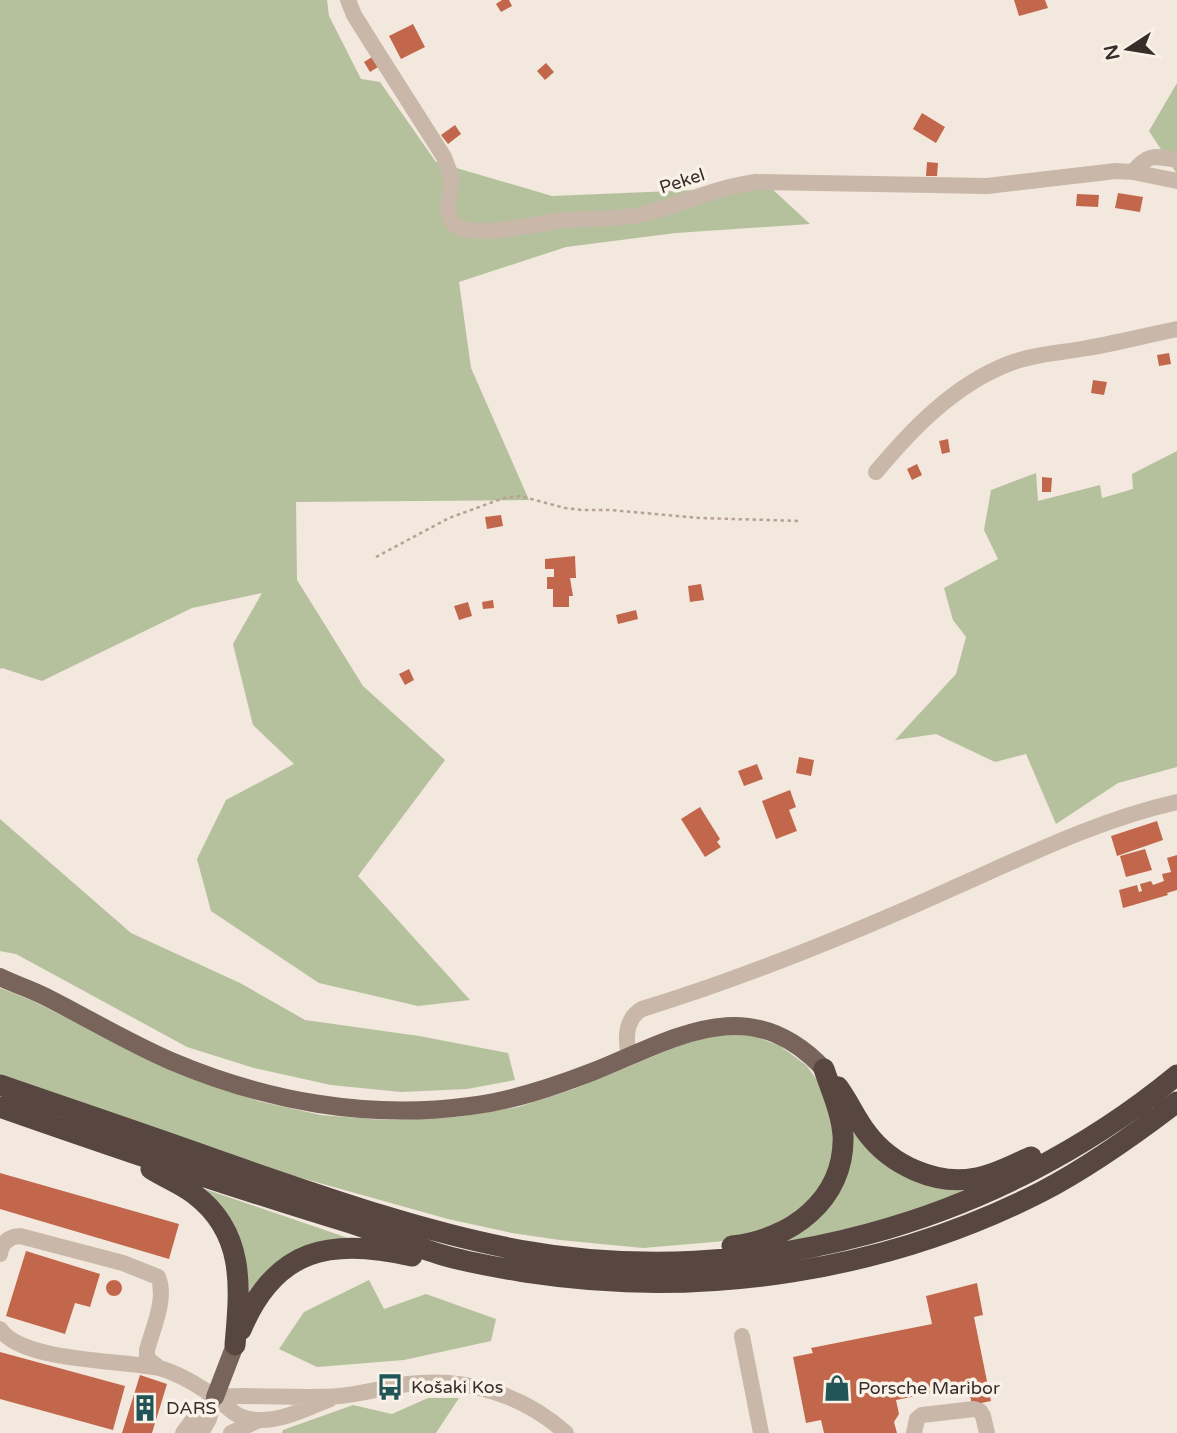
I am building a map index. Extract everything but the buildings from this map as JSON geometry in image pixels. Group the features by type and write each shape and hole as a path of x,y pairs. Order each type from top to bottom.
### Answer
{"highway":[{"path":"824,1069 867,1134 883,1149 919,1173 940,1178 978,1178 1102,1132"},
{"path":"627,1261 771,1238 796,1225 814,1210 833,1184 842,1156 843,1135 824,1069"},
{"path":"0,1084 291,1186 441,1233 521,1250 583,1258 699,1261 791,1251 913,1222 972,1200 1102,1132 1141,1105 1177,1075"},
{"path":"0,1107 441,1255 531,1273 646,1283 750,1278 847,1261 967,1225 1042,1191 1096,1160 1177,1102"},
{"path":"117,1148 194,1194 221,1223 233,1249 239,1279 235,1345"},
{"path":"235,1345 249,1311 264,1288 279,1271 301,1258 326,1251 358,1247 414,1257 441,1255"}],"main road":[{"path":"1,978 43,995 170,1060 218,1078 272,1095 359,1110 402,1111 456,1107 507,1099 545,1088 678,1035 707,1027 734,1024 782,1036 809,1054 824,1069"},
{"path":"215,1396 235,1345"}],"street":[{"name":"Pekel","path":"348,0 354,15 444,157 451,176 448,212 454,224 466,229 500,230 566,220 610,219 641,214 732,185 756,182 987,186 1116,171 1177,181"},
{"path":"1133,172 1143,159 1154,156 1177,160"},
{"path":"876,472 901,442 930,414 991,372 1009,363 1177,329"},
{"path":"629,1056 626,1044 629,1023 634,1013 642,1009 724,983 827,943 1062,838 1147,809 1177,802"},
{"path":"0,1254 6,1241 20,1236 123,1264 158,1277 162,1285 161,1300 147,1358 159,1368"},
{"path":"0,1329 6,1337 29,1348 95,1362 159,1368 180,1375 215,1396 229,1411 238,1416 259,1420"},
{"path":"742,1336 761,1433"},
{"path":"231,1433 259,1420 286,1415 339,1396 404,1384 460,1382 518,1400 547,1416 566,1433"},
{"path":"201,1433 209,1419 215,1396"},
{"path":"183,1433 215,1396 339,1396"},
{"path":"914,1433 917,1419 922,1415 974,1409 984,1416 987,1433"}],"path":[{"path":"376,556 449,518 520,495 582,510 610,509 700,518 802,521"}],"green space":[{"path":"0,0 327,0 329,16 361,79 380,82 436,162 552,196 770,187 810,224 676,233 566,247 459,282 471,368 529,500 296,502 297,580 363,686 445,760 358,876 470,1000 418,1006 319,983 211,911 197,859 226,800 294,764 253,725 233,644 262,593 192,608 42,681 0,669"},
{"path":"1177,83 1177,174 1149,131"},
{"path":"1177,451 1177,767 1118,783 1056,824 1026,754 995,762 936,734 895,740 956,674 966,637 953,620 944,588 998,559 984,530 991,490 1036,473 1038,501 1100,485 1102,498 1133,489 1132,474"},
{"path":"0,819 131,933 240,983 305,1020 419,1036 508,1053 515,1080 467,1089 401,1092 331,1085 254,1068 187,1047 16,954 0,951"},
{"path":"0,988 31,1000 146,1058 258,1101 321,1115 384,1120 457,1117 518,1107 574,1089 698,1038 728,1034 754,1036 780,1046 806,1065 823,1088 833,1121 832,1163 811,1205 748,1239 643,1248 512,1233 448,1219 255,1165 0,1076"},
{"path":"842,1108 871,1145 974,1188 877,1222 780,1244 818,1215"},
{"path":"196,1186 354,1240 337,1244 248,1304"},
{"path":"369,1280 384,1309 426,1294 496,1319 491,1341 404,1360 317,1367 279,1349 304,1312"},
{"path":"428,1398 459,1398 436,1433 282,1433 283,1430 353,1405 392,1414"}],"place":[{"name":"Košaki Kos","path":"390,1387"},
{"name":"Porsche Maribor","path":"837,1388"},
{"name":"DARS","path":"145,1408"}]}
